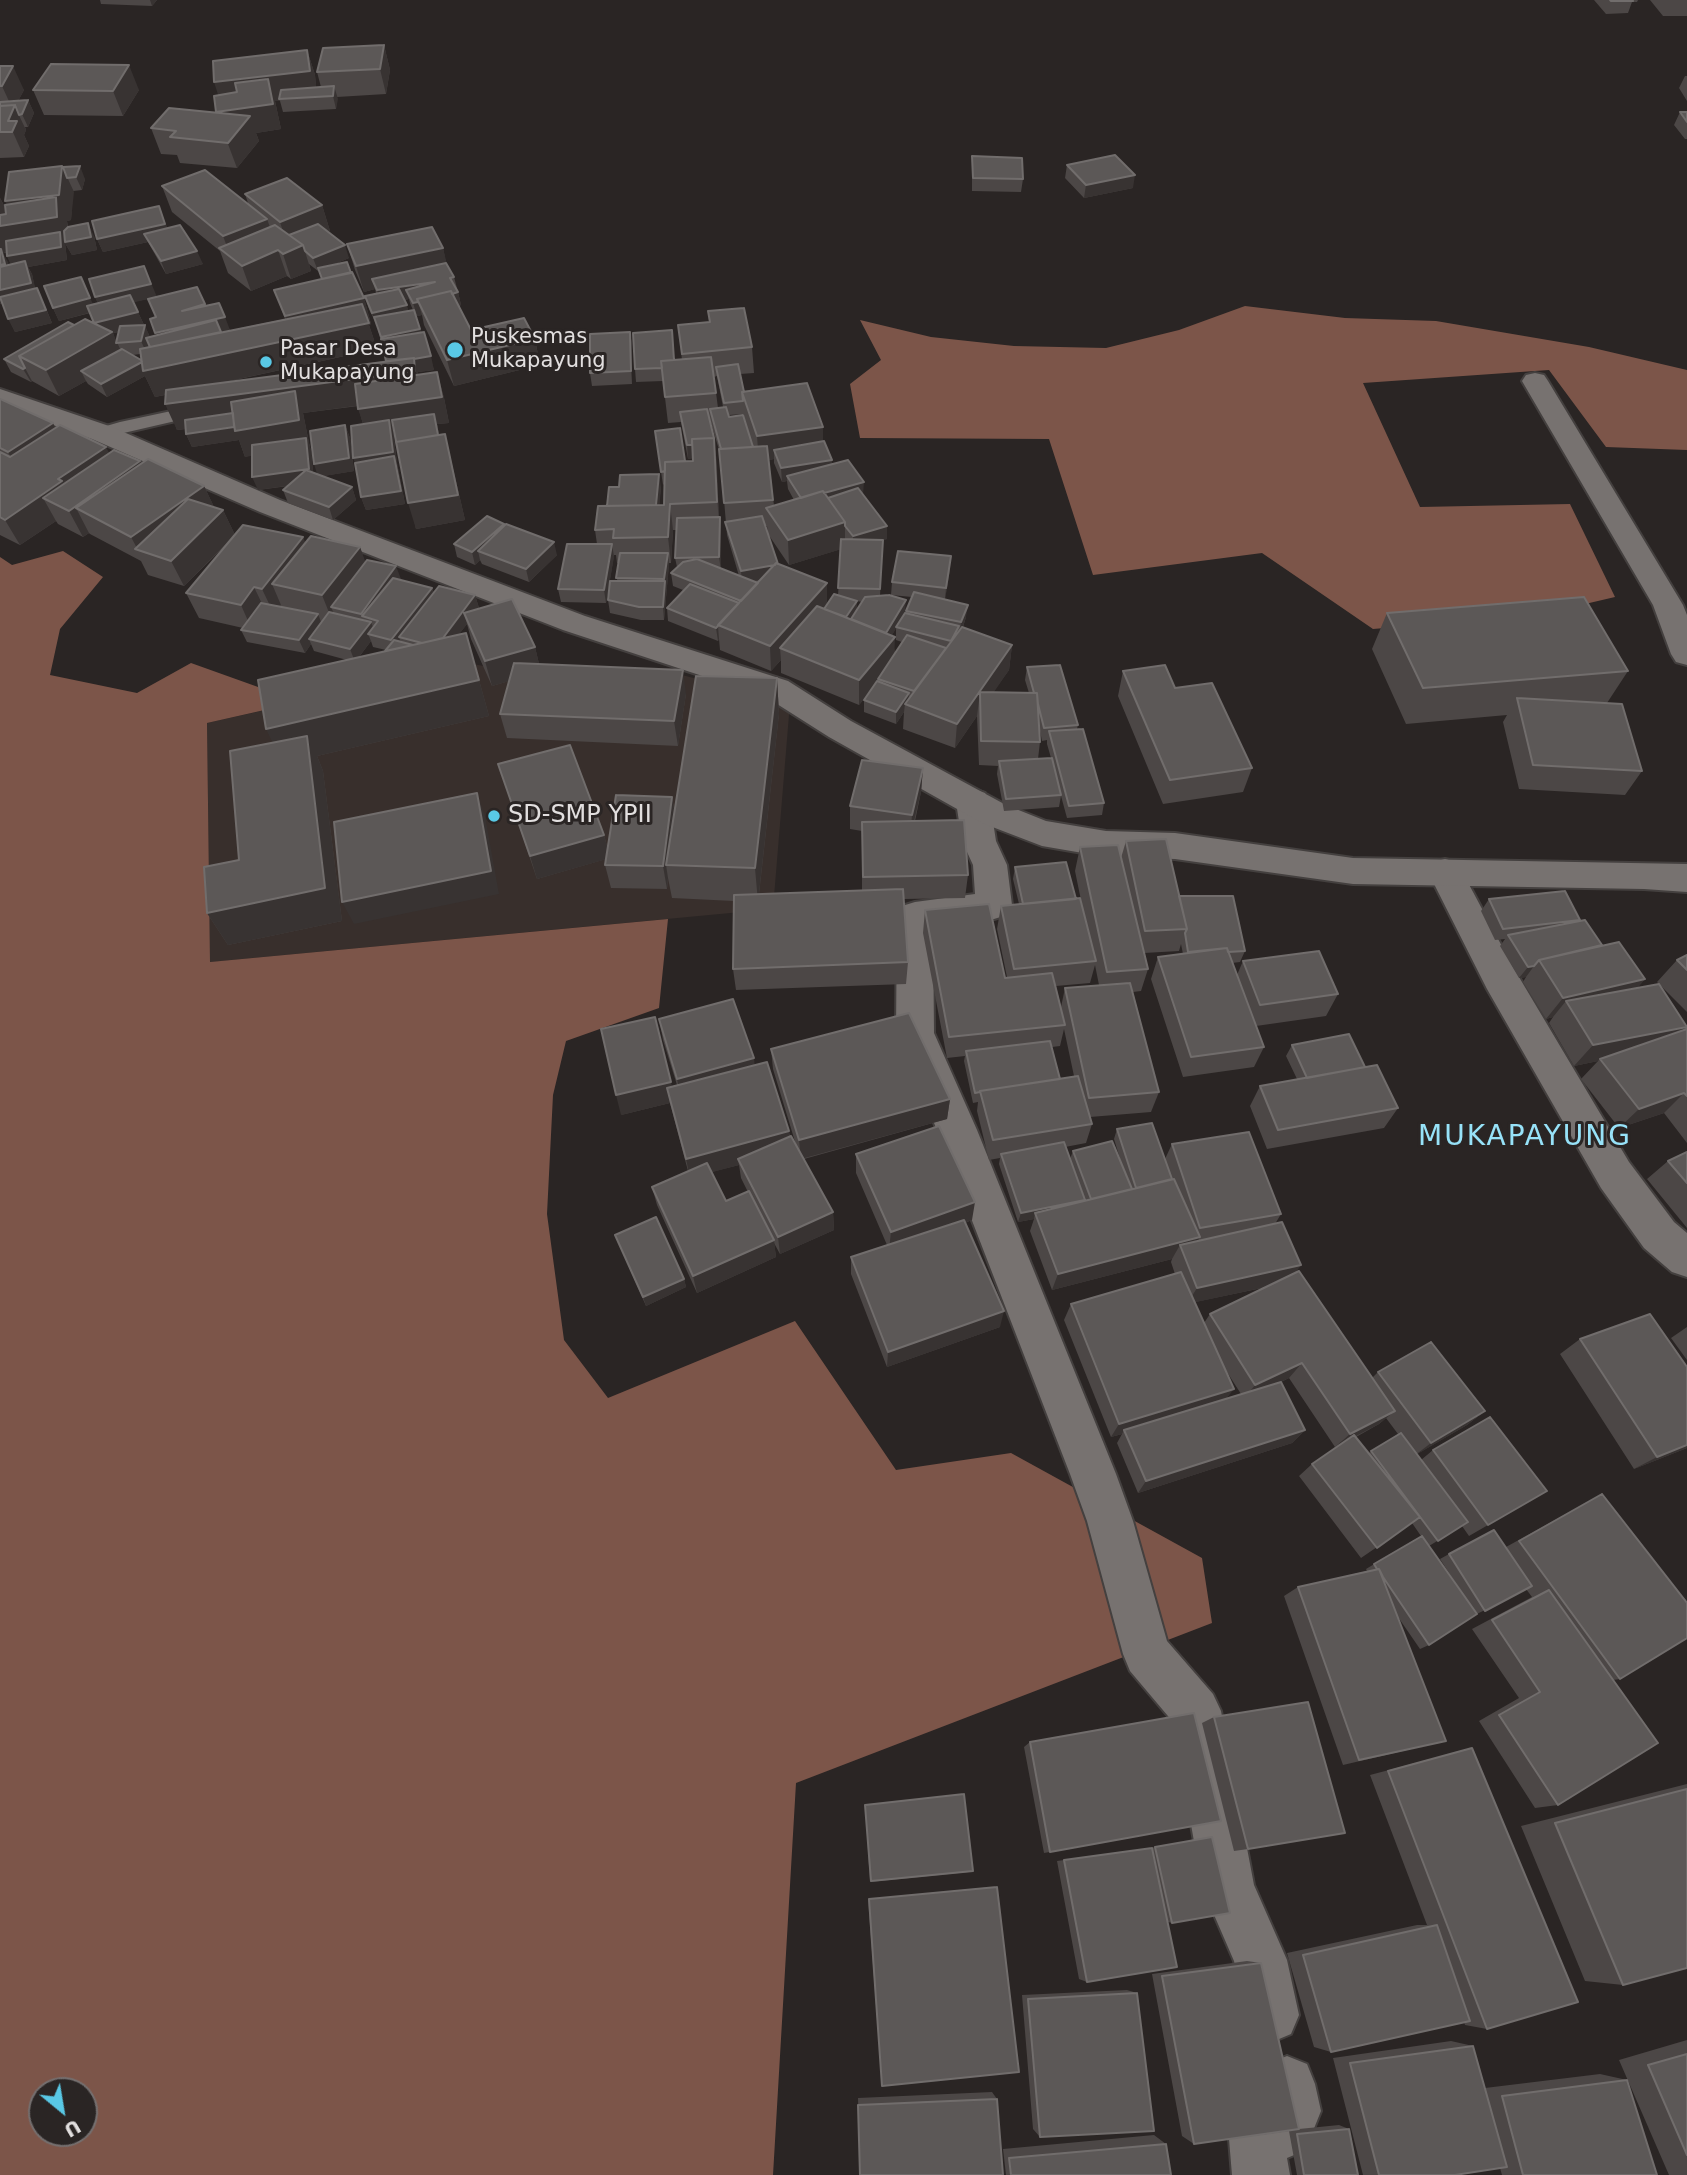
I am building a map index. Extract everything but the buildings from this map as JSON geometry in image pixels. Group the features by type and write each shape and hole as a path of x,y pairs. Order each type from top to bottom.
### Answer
{"street":[{"path":"1535,381 1668,605 1687,654"},
{"path":"0,397 102,433 270,506 573,623 777,689 840,729 994,814 1042,833 1106,844 1175,846 1353,871 1687,878"},
{"path":"973,802 979,841 990,865 994,905 915,916 915,1034 957,1130 1093,1474 1110,1521 1147,1654 1196,1711 1228,1887 1260,1960 1293,2111 1279,2133 1257,2139 1261,2175"},
{"path":"1445,872 1500,978 1615,1175 1659,1235 1687,1258"}],"lane":[{"path":"102,433 148,420 227,405"}],"shaded area":[{"path":"1245,306 1345,318 1436,321 1589,347 1687,370 1687,450 1606,447 1549,370 1363,383 1420,507 1570,504 1615,597 1538,615 1373,629 1262,553 1093,575 1049,439 860,438 850,384 881,360 860,320 931,337 1014,346 1106,348 1179,330"},
{"path":"63,551 103,577 60,629 50,675 137,693 191,663 300,702 207,723 210,962 668,919 659,1008 566,1041 553,1095 547,1214 564,1340 608,1398 795,1321 896,1470 1011,1453 1202,1558 1212,1623 796,1783 773,2175 0,2175 0,557 12,565"},
{"name":"SD-SMP YPII","path":"473,664 536,676 682,675 790,703 773,909 210,962 207,723"}],"place":[{"name":"Puskesmas Mukapayung","path":"455,350"},
{"name":"Pasar Desa Mukapayung","path":"266,362"},
{"name":"SD-SMP YPII","path":"494,816"}],"district":[{"name":"MUKAPAYUNG","path":"1525,1138"}]}
